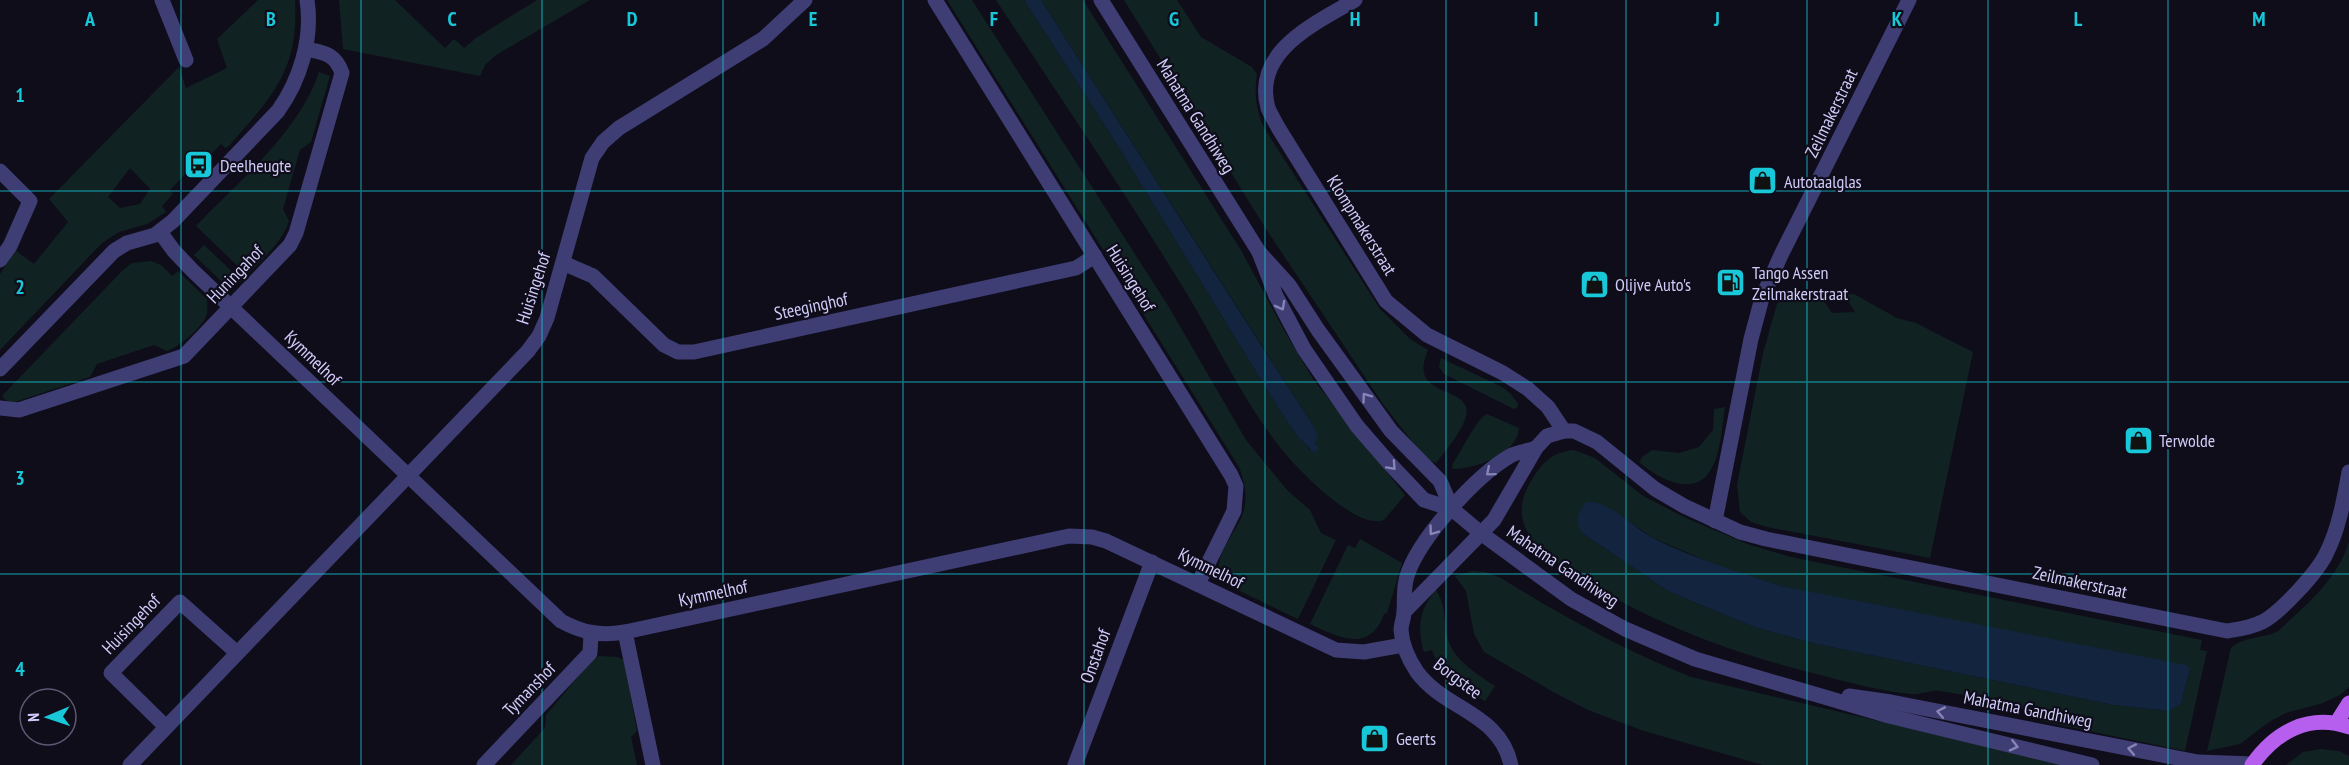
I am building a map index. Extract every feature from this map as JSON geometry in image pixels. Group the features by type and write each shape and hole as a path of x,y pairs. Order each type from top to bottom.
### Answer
{"main road":[{"path":"2252,765 2268,744 2288,730 2312,722 2343,724 2349,703"}],"street":[{"path":"162,0 186,60"},
{"path":"0,369 114,251 127,243 160,232 187,207 278,111 291,91 306,49 307,0"},
{"name":"Huisingehof","path":"129,765 534,343 547,318 592,158 603,142 619,128 763,39 780,26 805,0"},
{"name":"Huisingehof","path":"935,0 1236,486 1234,511 1198,584"},
{"name":"Mahatma Gandhiweg","path":"1101,0 1259,252 1289,285 1318,330 1391,431 1440,481 1452,509"},
{"name":"Klompmakerstraat","path":"1355,0 1284,45 1272,65 1266,87 1268,108 1386,301 1427,335 1522,385 1548,407 1564,431"},
{"name":"Zeilmakerstraat","path":"1715,521 1751,339 1762,298 1781,255 1909,0"},
{"name":"Huningahof","path":"0,408 19,410 184,356 290,245 296,233 342,73 333,56 306,49"},
{"path":"0,171 30,201 10,246 0,260"},
{"name":"Kymmelhof","path":"160,232 174,251 561,621 591,634 606,635 625,632 1069,536 1092,537 1106,541 1336,650 1364,652 1403,645"},
{"name":"Mahatma Gandhiweg","path":"1259,252 1276,296 1304,349 1357,426 1424,500 1452,509 1482,534 1571,599 1625,630 1695,659 1889,716 2091,765"},
{"name":"Steeginghof","path":"563,264 593,276 664,345 678,352 694,352 1076,268 1095,256"},
{"path":"1404,612 1494,520 1536,448 1547,436 1564,431"},
{"name":"Zeilmakerstraat","path":"1564,431 1574,431 1597,442 1655,489 1740,532 2227,631 2247,628 2265,620 2297,591 2322,562 2337,526 2349,472"},
{"path":"1452,509 1486,475 1511,456 1536,448"},
{"name":"Borgstee","path":"1452,509 1428,537 1408,574 1403,593 1404,612 1401,628 1403,645 1415,669 1426,683 1485,722 1496,733 1504,744 1511,765"},
{"name":"Onstahof","path":"1075,765 1152,562"},
{"name":"Huisingehof","path":"166,727 111,673 180,602 236,652"},
{"path":"625,632 653,765"},
{"name":"Tymanshof","path":"484,765 590,653 591,634"},
{"name":"Mahatma Gandhiweg","path":"1795,688 1891,702 2198,762 2252,765"}],"green space":[{"path":"258,0 295,0 295,25 287,64 280,81 258,112 229,146 225,148 221,144 198,168 194,165 170,190 173,194 162,206 166,212 147,224 119,232 102,243 0,350 0,274 15,250 34,264 68,222 49,199 179,67 186,88 227,68 217,39","holes":["130,168 150,189 140,204 120,208 108,197"]},
{"path":"339,0 395,0 445,48 454,39 464,48 537,0 590,0 496,55 485,65 480,76 343,49"},
{"path":"947,0 972,0 1167,304 1246,440 1287,490 1310,510 1321,533 1336,540 1298,619 1231,587 1221,576 1220,558 1245,507 1245,490 1239,467"},
{"path":"996,0 1024,0 1109,132 1282,414 1311,451 1315,444 1314,427 1041,0 1083,0 1242,252 1313,379 1405,495 1384,520 1373,521 1360,517 1345,508 1315,485 1283,451 1255,413 1161,252"},
{"path":"1124,0 1177,0 1201,37 1252,67 1257,74 1256,101 1263,126 1380,309 1410,339 1428,350 1424,365 1425,375 1429,382 1462,400 1466,407 1467,413 1461,428 1436,463 1428,460 1421,453 1383,404 1266,229"},
{"path":"319,72 330,76 311,142 300,150 283,209 289,221 276,244 247,275 196,226 283,135 310,94"},
{"path":"204,245 242,281 235,284 223,283 194,255"},
{"path":"151,261 161,265 172,276 178,271 207,299 205,319 190,336 167,351 154,345 97,364 90,377 15,402 3,398 2,396 123,270 132,263"},
{"path":"1854,294 1897,318 1916,323 1973,352 1930,558 1767,527 1751,522 1740,512 1737,485 1763,353 1777,304 1783,300 1821,297 1832,313 1855,312 1844,295"},
{"path":"1441,358 1502,387 1511,394 1518,404 1517,408 1514,409 1444,374 1439,367"},
{"path":"1725,407 1717,457 1703,479 1694,483 1675,483 1640,463 1641,458 1652,450 1679,453 1699,447 1713,430 1714,409"},
{"path":"1487,414 1519,428 1517,437 1511,445 1494,458 1472,466 1453,469 1453,463 1474,429"},
{"path":"1574,450 1595,458 1643,496 1688,519 1750,545 1791,557 2202,640 2200,650 2207,651 2185,751 2041,721 2037,712 1964,695 1936,691 1902,693 1838,680 1730,649 1637,610 1552,559 1531,538 1525,526 1522,513 1523,499 1530,483 1548,460 1566,451","holes":["1608,507 1653,538 1721,567 1781,586 2190,670 2181,704 2169,711 2114,705 1812,643 1754,627 1668,591 1582,533"]},
{"path":"1360,539 1402,563 1387,613 1370,634 1352,639 1331,634 1310,624 1348,545 1355,548"},
{"path":"2349,542 2349,687 2340,695 2323,703 2286,713 2269,722 2240,744 2207,751 2231,648 2240,642 2274,633 2310,602 2333,574"},
{"path":"1472,571 1485,572 1501,578 1594,632 1641,656 1691,677 2066,765 1763,765 1644,731 1588,710 1484,652 1474,634 1466,591 1455,576"},
{"path":"1436,590 1443,605 1446,631 1452,649 1479,676 1495,686 1485,701 1460,686 1447,674 1432,650 1424,652 1421,619 1426,604"},
{"path":"599,656 617,657 624,660 637,731 631,737 637,765 511,765 545,728 546,715 592,660"},
{"path":"2321,749 2339,751 2349,756 2349,765 2286,765 2303,752"}],"water":[{"path":"1024,0 1041,0 1314,427 1318,436 1315,444 1319,448 1314,453 1299,438 1282,414 1109,132"},
{"path":"1586,502 1614,510 1647,534 1686,553 1781,586 2186,665 2190,669 2181,704 2169,711 2114,705 1812,643 1754,627 1668,591 1582,533 1578,517"}],"place":[{"name":"Deelheugte","path":"199,165"},
{"name":"Autotaalglas","path":"1763,181"},
{"name":"Tango Assen Zeilmakerstraat","path":"1731,282"},
{"name":"Olijve Auto's","path":"1594,284"},
{"name":"Terwolde","path":"2138,440"},
{"name":"Geerts","path":"1375,738"}]}
